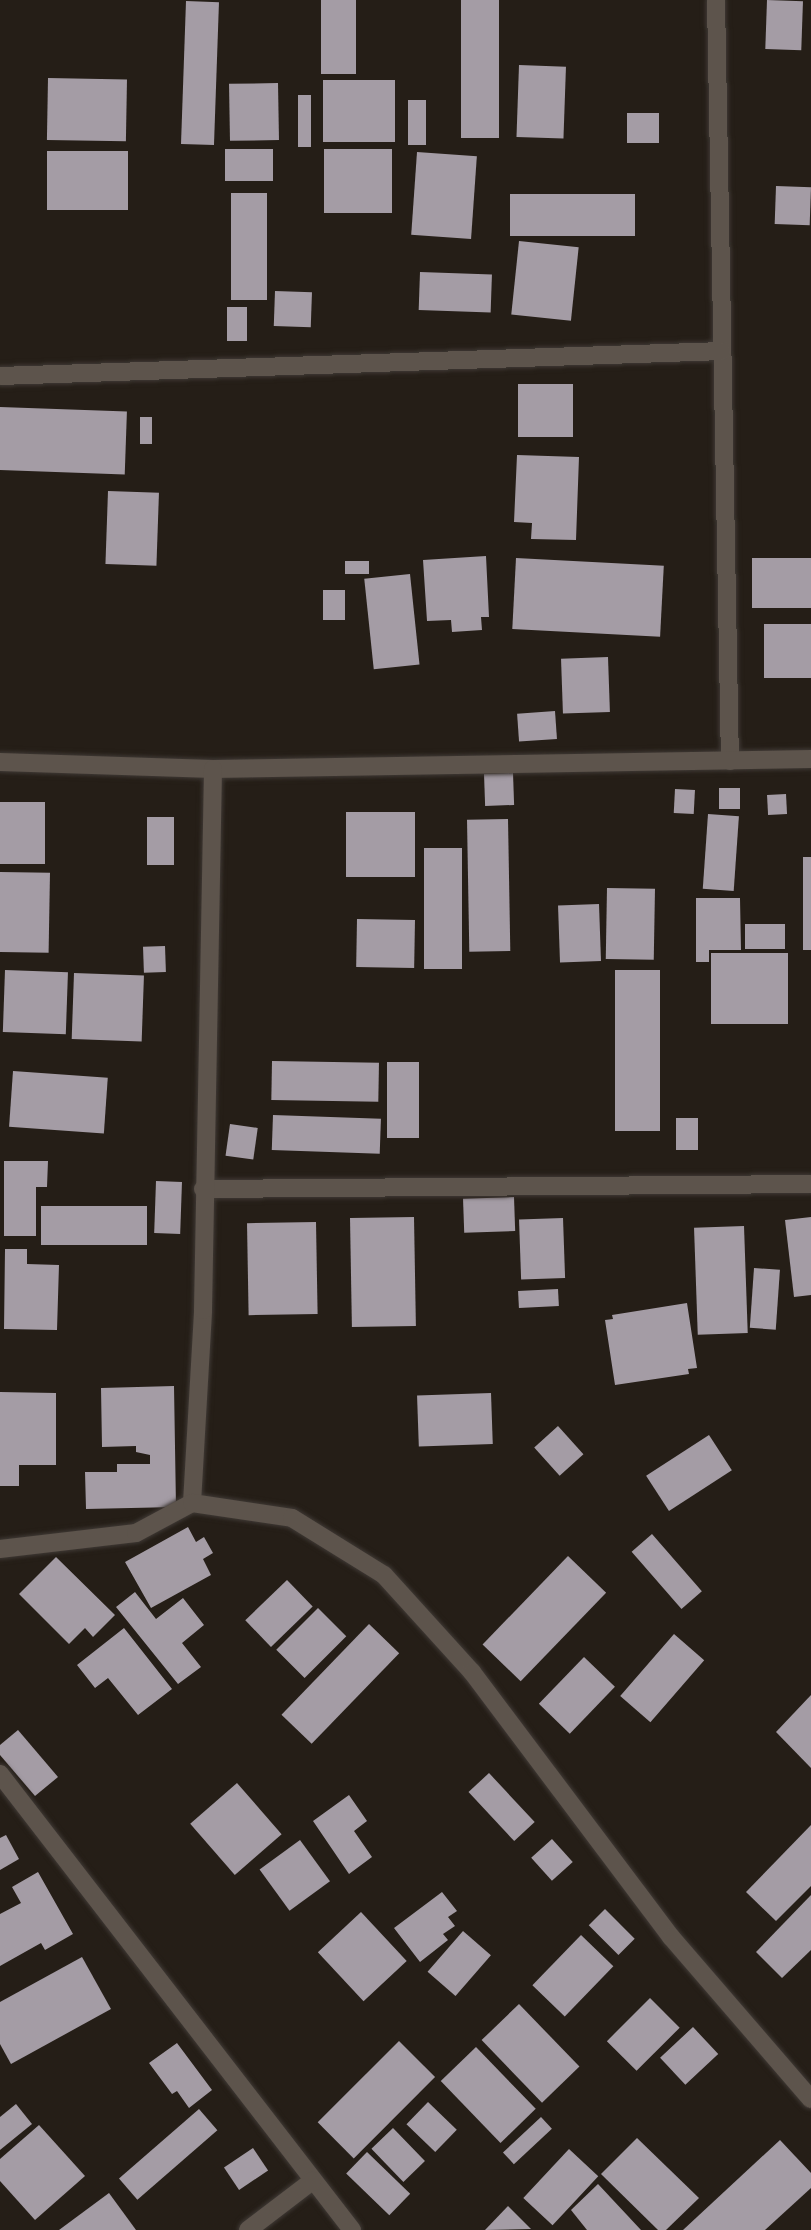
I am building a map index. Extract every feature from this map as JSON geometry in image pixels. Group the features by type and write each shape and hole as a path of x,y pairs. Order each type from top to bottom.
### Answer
{"street":[{"path":"716,0 730,761"},
{"path":"0,376 723,351"},
{"path":"0,762 213,769 811,759"},
{"path":"192,1503 203,1310 203,1190 213,769"},
{"path":"203,1190 811,1184"},
{"path":"0,1549 136,1533 192,1503 292,1518 384,1575 472,1672 671,1937 811,2099"},
{"path":"0,1774 352,2230"},
{"path":"248,2230 312,2181"}],"building":[{"path":"321,0 356,0 356,74 321,74"},
{"path":"461,0 499,0 499,138 461,138"},
{"path":"767,0 803,1 801,50 765,49"},
{"path":"186,1 219,2 214,145 181,144"},
{"path":"519,65 566,67 563,139 516,137"},
{"path":"48,78 127,79 126,141 47,140"},
{"path":"323,80 395,80 395,142 323,142"},
{"path":"278,83 279,140 230,141 229,84"},
{"path":"298,95 311,95 311,147 298,147"},
{"path":"408,100 426,100 426,145 408,145"},
{"path":"627,113 659,113 659,143 627,143"},
{"path":"225,149 273,149 273,181 225,181"},
{"path":"324,149 392,149 392,213 324,213"},
{"path":"47,151 128,151 128,210 47,210"},
{"path":"417,152 477,156 471,239 411,235"},
{"path":"776,186 811,187 810,225 775,224"},
{"path":"231,193 267,193 267,300 231,300"},
{"path":"510,194 635,194 635,236 510,236"},
{"path":"519,241 579,247 571,321 511,315"},
{"path":"420,272 492,275 491,312 419,310"},
{"path":"275,291 312,292 311,327 274,326"},
{"path":"227,307 247,307 247,341 227,341"},
{"path":"518,384 573,384 573,437 518,437"},
{"path":"0,407 127,411 125,474 0,470"},
{"path":"140,417 152,417 152,444 140,444"},
{"path":"517,455 579,457 576,540 531,539 532,523 514,522"},
{"path":"108,491 159,493 156,566 105,564"},
{"path":"486,556 489,617 481,617 482,630 452,632 451,620 427,621 423,560"},
{"path":"516,558 664,566 660,637 512,629"},
{"path":"752,558 811,558 811,608 752,608"},
{"path":"345,561 369,561 369,574 345,574"},
{"path":"410,574 420,665 374,669 364,579"},
{"path":"323,590 345,590 345,620 323,620"},
{"path":"764,624 811,624 811,678 764,678"},
{"path":"608,657 610,712 563,714 561,659"},
{"path":"555,711 557,739 519,742 517,714"},
{"path":"513,773 514,805 485,806 484,774"},
{"path":"719,788 740,788 740,809 719,809"},
{"path":"675,789 695,790 694,814 674,813"},
{"path":"786,794 787,814 768,815 767,795"},
{"path":"0,802 45,802 45,864 0,864"},
{"path":"346,812 415,812 415,877 346,877"},
{"path":"708,814 739,816 734,891 703,889"},
{"path":"147,817 174,817 174,865 147,865"},
{"path":"508,819 510,951 469,952 467,820"},
{"path":"424,848 462,848 462,969 424,969"},
{"path":"803,857 811,857 811,950 803,950"},
{"path":"0,872 50,873 49,953 0,952"},
{"path":"607,888 655,889 654,960 606,959"},
{"path":"696,898 740,898 741,950 709,950 709,962 696,962"},
{"path":"599,904 601,961 560,962 558,905"},
{"path":"357,919 415,920 414,968 356,967"},
{"path":"745,924 785,924 785,949 745,949"},
{"path":"165,946 166,972 144,973 143,947"},
{"path":"711,953 788,953 788,1024 711,1024"},
{"path":"5,970 68,972 66,1034 3,1032"},
{"path":"615,970 660,970 660,1131 615,1131"},
{"path":"74,973 144,975 142,1041 72,1039"},
{"path":"272,1061 379,1063 378,1102 271,1100"},
{"path":"387,1062 419,1062 419,1138 387,1138"},
{"path":"13,1071 108,1078 104,1133 9,1127"},
{"path":"273,1115 381,1119 380,1154 272,1150"},
{"path":"676,1118 698,1118 698,1150 676,1150"},
{"path":"230,1124 258,1128 253,1160 226,1156"},
{"path":"4,1161 48,1161 47,1187 36,1187 36,1236 4,1236"},
{"path":"156,1181 182,1182 180,1234 154,1233"},
{"path":"514,1197 515,1231 464,1233 463,1199"},
{"path":"41,1206 147,1206 147,1245 41,1245"},
{"path":"414,1217 416,1326 352,1327 350,1218"},
{"path":"811,1217 811,1295 794,1297 785,1220"},
{"path":"563,1218 565,1278 521,1279 519,1220"},
{"path":"316,1222 318,1314 249,1315 247,1223"},
{"path":"744,1226 748,1333 698,1335 694,1228"},
{"path":"5,1249 27,1249 27,1264 59,1265 57,1330 4,1329"},
{"path":"754,1268 780,1270 776,1330 750,1328"},
{"path":"558,1289 559,1306 519,1308 518,1291"},
{"path":"687,1303 697,1368 688,1369 689,1374 615,1385 605,1320 613,1319 612,1315"},
{"path":"174,1386 176,1507 86,1509 85,1472 117,1472 117,1464 150,1464 150,1455 136,1452 136,1446 102,1447 101,1388"},
{"path":"0,1392 56,1393 56,1465 19,1465 19,1486 0,1486"},
{"path":"491,1393 493,1444 419,1447 417,1396"},
{"path":"558,1426 583,1454 560,1476 534,1447"},
{"path":"709,1435 732,1470 669,1511 646,1476"},
{"path":"188,1527 196,1542 204,1537 213,1553 203,1559 211,1575 151,1608 125,1562"},
{"path":"652,1534 702,1591 681,1609 632,1552"},
{"path":"568,1556 606,1593 521,1681 483,1644"},
{"path":"56,1557 115,1615 93,1637 85,1628 69,1644 19,1594"},
{"path":"287,1580 313,1607 271,1647 245,1620"},
{"path":"135,1592 156,1619 183,1598 204,1625 182,1643 201,1667 178,1684 116,1607"},
{"path":"318,1608 346,1636 305,1678 276,1650"},
{"path":"369,1624 399,1653 312,1744 281,1715"},
{"path":"124,1628 172,1689 138,1715 108,1678 95,1688 77,1665"},
{"path":"674,1634 704,1660 650,1722 620,1696"},
{"path":"584,1657 615,1687 570,1734 539,1704"},
{"path":"811,1695 811,1768 776,1732"},
{"path":"18,1730 58,1777 35,1796 0,1755 0,1745"},
{"path":"489,1773 535,1822 514,1841 469,1792"},
{"path":"237,1783 282,1834 235,1875 190,1824"},
{"path":"349,1795 367,1821 354,1831 372,1857 349,1874 313,1821"},
{"path":"811,1825 811,1886 776,1921 746,1892"},
{"path":"6,1835 19,1859 0,1870 0,1838"},
{"path":"552,1839 573,1862 552,1881 531,1858"},
{"path":"300,1840 330,1881 290,1911 260,1869"},
{"path":"38,1872 73,1934 45,1950 41,1943 0,1966 0,1914 21,1903 12,1887"},
{"path":"442,1892 457,1911 448,1917 455,1926 443,1934 448,1940 420,1962 394,1928"},
{"path":"811,1895 811,1950 782,1978 756,1952"},
{"path":"605,1909 635,1939 618,1955 589,1925"},
{"path":"361,1912 407,1961 364,2001 318,1952"},
{"path":"463,1931 491,1955 455,1996 428,1972"},
{"path":"581,1935 613,1966 565,2017 532,1985"},
{"path":"82,1957 111,2009 11,2064 0,2044 0,2002"},
{"path":"650,1998 680,2028 637,2071 607,2041"},
{"path":"519,2004 579,2067 542,2103 482,2040"},
{"path":"693,2027 718,2054 685,2085 660,2058"},
{"path":"399,2041 435,2077 354,2158 318,2122"},
{"path":"177,2043 212,2090 189,2108 177,2091 172,2094 149,2063"},
{"path":"476,2047 536,2109 500,2143 441,2081"},
{"path":"428,2102 457,2130 435,2152 406,2124"},
{"path":"16,2104 32,2124 0,2150 0,2117"},
{"path":"199,2109 217,2130 137,2200 119,2179"},
{"path":"541,2117 552,2129 514,2164 503,2152"},
{"path":"39,2125 85,2176 35,2220 0,2181 0,2159"},
{"path":"393,2128 425,2161 403,2182 371,2149"},
{"path":"637,2138 699,2198 666,2230 658,2230 601,2174"},
{"path":"780,2140 811,2173 811,2188 765,2230 683,2230"},
{"path":"253,2148 268,2170 239,2190 224,2168"},
{"path":"569,2149 598,2176 553,2225 523,2198"},
{"path":"367,2152 410,2194 389,2215 346,2174"},
{"path":"598,2184 641,2230 587,2230 571,2210"},
{"path":"109,2193 136,2230 59,2230"},
{"path":"508,2206 531,2229 485,2230"}]}
